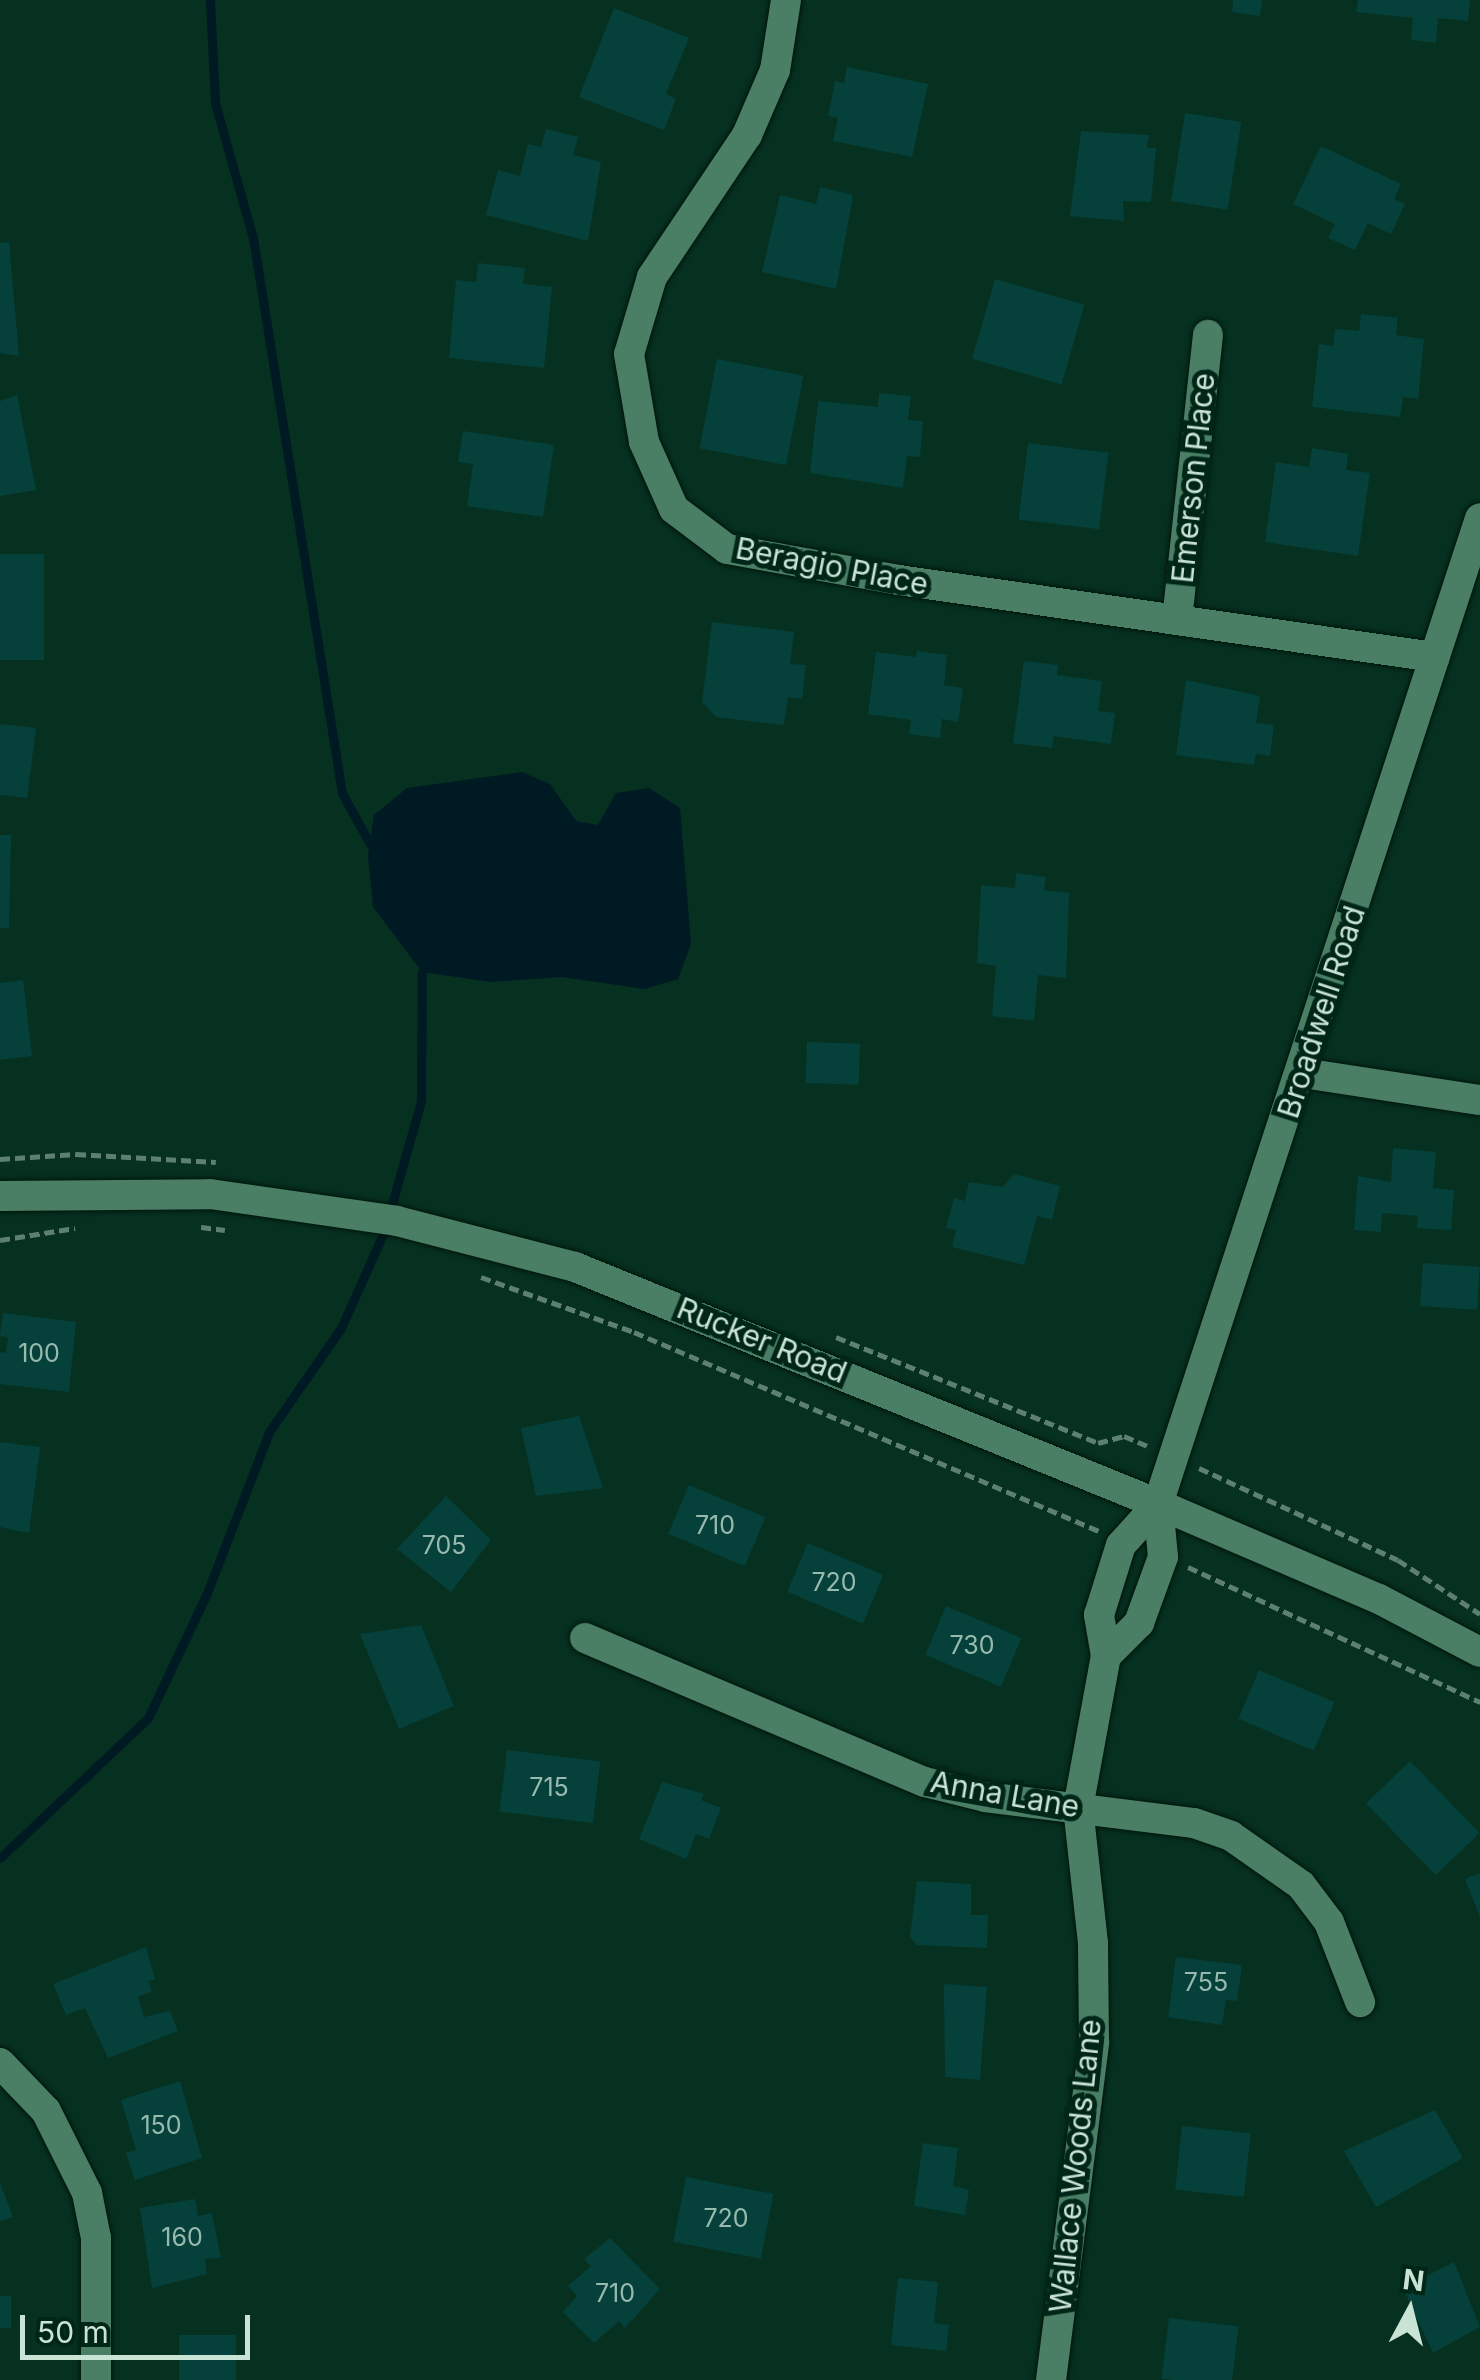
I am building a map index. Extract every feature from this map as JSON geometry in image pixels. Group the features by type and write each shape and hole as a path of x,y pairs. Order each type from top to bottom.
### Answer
{"street":[{"name":"Beragio Place","path":"786,0 775,70 748,135 652,277 629,354 644,442 674,509 727,549 1434,657"},
{"name":"Emerson Place","path":"1177,620 1208,335"},
{"name":"Broadwell Road","path":"1158,1504 1210,1329 1303,1073 1480,518"},
{"path":"1303,1073 1480,1100"},
{"name":"Rucker Road","path":"0,1196 210,1194 473,1238 668,1302 1158,1504 1379,1600 1480,1652"},
{"path":"1106,1656 1139,1622 1163,1558 1158,1504"},
{"name":"Wallace Woods Lane","path":"1051,2380 1094,2042 1093,1943 1078,1808 1106,1656 1099,1615 1125,1542 1158,1504"},
{"name":"Anna Lane","path":"585,1638 924,1782 1194,1823 1265,1855 1329,1922 1360,2002"},
{"path":"0,2063 46,2112 87,2193 96,2238 96,2380"}],"path":[{"path":"0,1240 81,1227"},
{"path":"185,1227 240,1232"},
{"path":"472,1272 634,1332 1125,1542"},
{"path":"1163,1558 1480,1702"}],"water":[{"path":"522,772 550,784 576,821 598,825 616,793 649,788 680,808 691,944 678,979 645,989 562,977 491,982 422,972 373,907 368,856 374,815 407,788"}],"building":[{"path":"1233,0 1262,0 1260,16 1232,12"},
{"path":"1358,0 1470,0 1468,21 1438,18 1436,43 1411,40 1413,18 1356,12"},
{"path":"614,8 689,38 666,94 676,99 664,130 579,97"},
{"path":"847,67 928,84 912,157 833,141 838,118 828,116 835,81 844,83"},
{"path":"1185,113 1241,122 1227,210 1171,201"},
{"path":"546,129 578,137 573,155 601,162 588,241 486,215 498,170 520,176 528,144 541,147"},
{"path":"1081,131 1149,135 1147,148 1156,148 1151,202 1123,201 1124,221 1070,216"},
{"path":"1321,146 1401,184 1394,199 1405,204 1391,234 1368,223 1355,250 1328,238 1335,224 1293,204"},
{"path":"820,187 853,195 836,289 762,272 780,195 816,204"},
{"path":"9,242 19,356 0,353 0,243"},
{"path":"478,263 525,268 523,284 552,287 544,368 449,358 456,280 476,282"},
{"path":"995,279 1084,305 1062,384 972,359"},
{"path":"1361,314 1398,318 1396,335 1424,339 1418,399 1403,397 1400,417 1312,407 1319,344 1333,346 1335,329 1359,331"},
{"path":"717,359 803,376 786,465 700,448"},
{"path":"879,393 911,396 908,420 923,421 920,457 907,456 903,488 810,473 818,401 878,407"},
{"path":"17,395 36,490 0,496 0,401"},
{"path":"463,431 554,445 543,517 467,506 473,464 458,462"},
{"path":"1028,443 1108,453 1099,529 1019,519"},
{"path":"1312,448 1348,454 1346,470 1370,473 1358,556 1265,542 1276,462 1309,467"},
{"path":"0,554 44,554 44,660 0,660"},
{"path":"712,622 794,632 790,664 806,665 802,699 788,697 784,725 716,717 702,702"},
{"path":"917,651 947,655 944,685 963,688 958,722 942,719 940,738 909,734 911,720 868,714 876,652 916,657"},
{"path":"1024,661 1058,665 1057,675 1102,681 1098,711 1115,713 1111,744 1054,736 1052,748 1013,743"},
{"path":"1186,680 1260,696 1256,723 1274,725 1270,756 1256,754 1254,765 1176,755"},
{"path":"0,724 36,728 27,798 0,795"},
{"path":"0,835 11,835 9,928 0,928"},
{"path":"1016,873 1046,877 1044,890 1069,893 1066,978 1038,975 1034,1021 992,1016 996,966 977,963 981,885 1015,888"},
{"path":"23,980 32,1056 0,1060 0,983"},
{"path":"807,1042 860,1044 859,1085 806,1083"},
{"path":"1393,1148 1436,1152 1433,1188 1454,1190 1451,1230 1417,1228 1418,1216 1382,1213 1381,1232 1354,1230 1358,1176 1391,1182"},
{"path":"1014,1174 1060,1186 1052,1220 1037,1216 1024,1265 952,1247 956,1230 946,1228 954,1198 965,1201 969,1182 1003,1187"},
{"path":"1423,1263 1480,1267 1477,1310 1420,1306"},
{"path":"3,1313 76,1322 69,1392 0,1384 0,1352 6,1353 8,1337 0,1336"},
{"path":"579,1416 603,1488 536,1496 521,1428"},
{"path":"0,1442 40,1447 29,1533 0,1527"},
{"path":"689,1485 765,1517 745,1566 668,1534"},
{"path":"446,1496 491,1540 451,1592 397,1549"},
{"path":"808,1543 883,1575 863,1624 787,1592"},
{"path":"946,1606 1021,1638 1001,1687 925,1655"},
{"path":"421,1625 454,1706 399,1729 360,1634"},
{"path":"1259,1670 1334,1702 1314,1751 1238,1719"},
{"path":"507,1750 600,1761 593,1823 499,1812"},
{"path":"1410,1761 1479,1833 1436,1875 1366,1803"},
{"path":"662,1782 704,1794 701,1800 721,1808 709,1839 696,1834 686,1859 639,1839"},
{"path":"1480,1873 1480,1917 1465,1879"},
{"path":"917,1881 971,1884 971,1915 988,1915 987,1948 917,1945 910,1937"},
{"path":"146,1947 155,1980 148,1981 152,1991 138,1997 144,2017 170,2011 178,2031 108,2058 85,2008 66,2015 53,1984"},
{"path":"1176,1957 1242,1965 1237,2001 1226,2000 1222,2025 1168,2017"},
{"path":"944,1984 987,1987 980,2080 945,2077"},
{"path":"180,2081 202,2158 135,2180 126,2153 136,2150 121,2100"},
{"path":"1435,2110 1463,2158 1376,2207 1344,2151"},
{"path":"1182,2126 1251,2133 1244,2197 1175,2190"},
{"path":"923,2143 958,2148 953,2186 969,2190 965,2215 914,2206"},
{"path":"686,2177 773,2194 761,2259 673,2242"},
{"path":"0,2183 13,2217 0,2221"},
{"path":"195,2199 198,2216 212,2213 221,2258 205,2259 207,2274 152,2288 140,2208"},
{"path":"610,2238 660,2289 625,2328 619,2321 594,2343 563,2312 577,2296 568,2286 591,2266 584,2259"},
{"path":"1454,2262 1480,2327 1433,2353 1403,2288"},
{"path":"898,2278 938,2282 934,2323 949,2325 946,2351 891,2345"},
{"path":"0,2296 11,2296 11,2328 0,2328"},
{"path":"1169,2318 1238,2327 1232,2380 1162,2379"},
{"path":"179,2335 236,2335 236,2380 179,2380"}],"waterway":[{"path":"210,0 215,103 253,238 342,793 370,844"},
{"path":"0,1858 148,1718 207,1593 269,1432 341,1328 384,1232 421,1101 422,972"}]}
